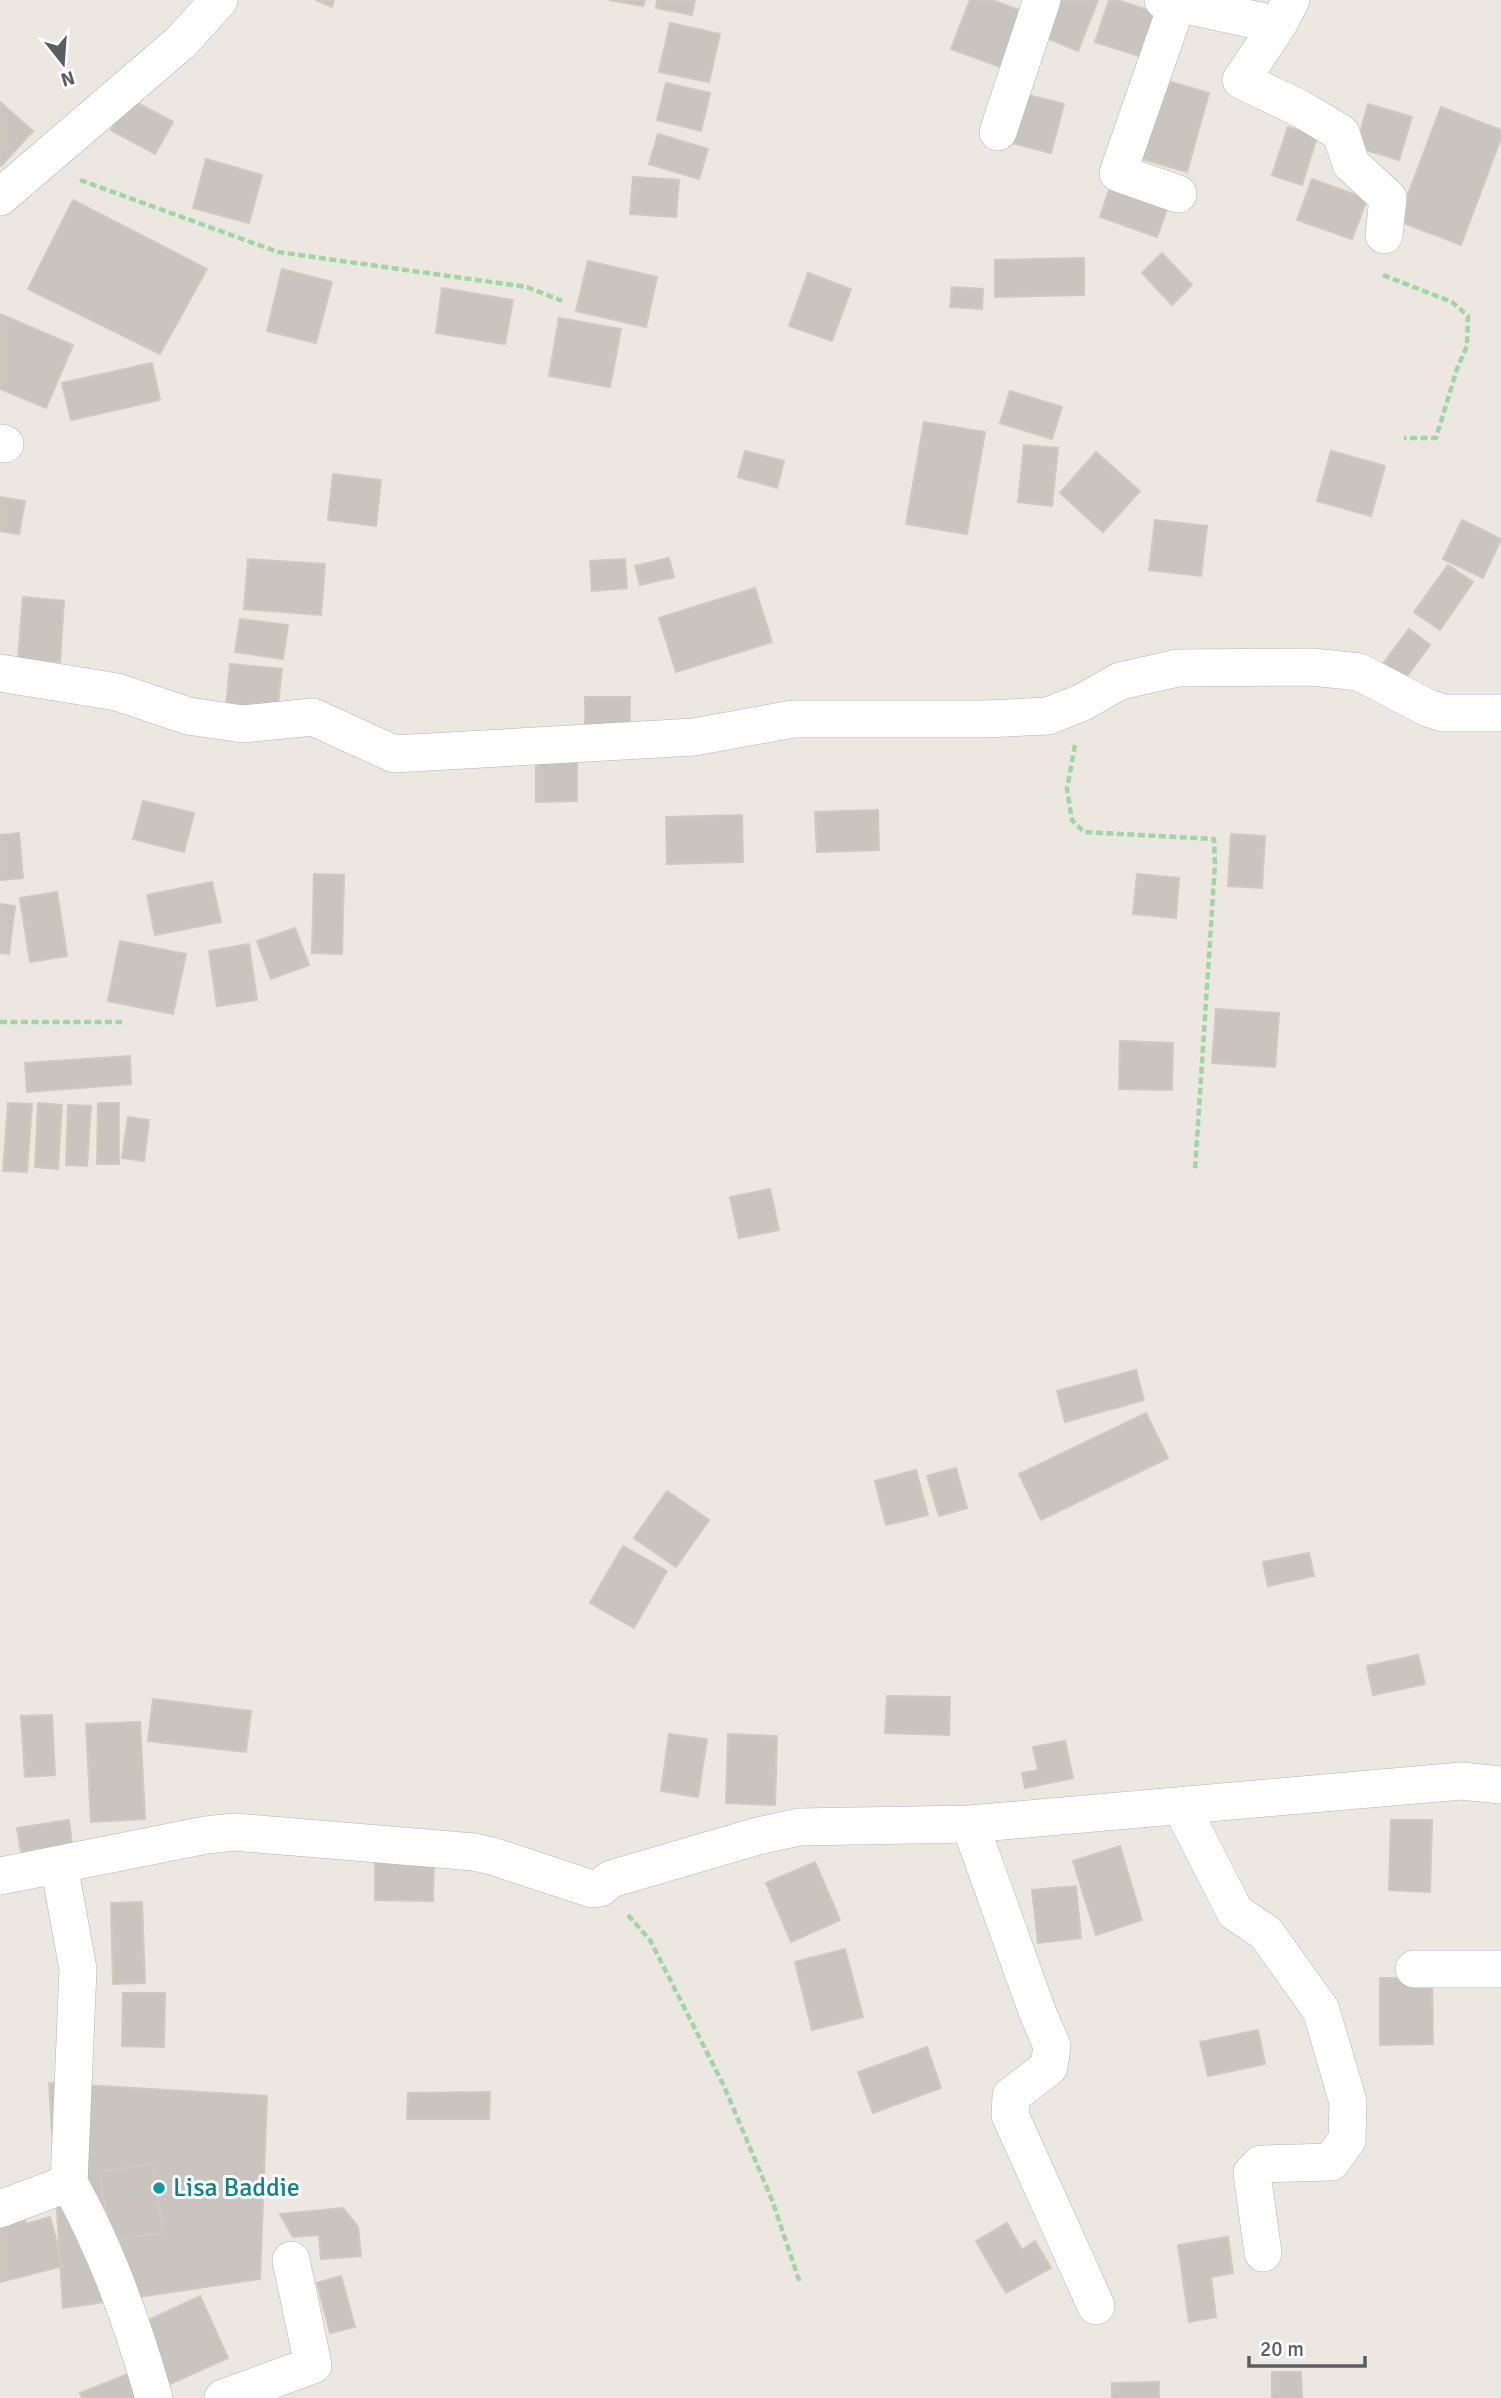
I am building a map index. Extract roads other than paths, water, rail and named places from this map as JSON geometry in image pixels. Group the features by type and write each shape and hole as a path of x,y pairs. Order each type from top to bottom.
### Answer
{"street":[{"path":"4,188 41,162 181,42 219,0"},
{"path":"998,132 1042,0"},
{"path":"1178,194 1118,173 1170,2 1285,12 1241,80 1301,109 1341,133 1351,164 1388,198 1384,235"},
{"path":"0,673 117,692 188,716 243,724 313,717 394,754 694,737 793,719 985,719 1048,716 1081,703 1120,681 1178,668 1311,667 1359,672 1428,708 1444,713 1501,713"},
{"path":"0,1876 206,1835 234,1832 474,1852 592,1889 600,1888 624,1875 758,1836 799,1827 970,1824 1461,1782 1501,1785"},
{"path":"1181,1805 1235,1912 1266,1933 1321,2010 1348,2102 1347,2140 1331,2162 1261,2164 1252,2173 1263,2253"},
{"path":"970,1824 1052,2046 1049,2067 1011,2096 1010,2115 1096,2306"},
{"path":"59,1865 78,1969 69,2183 121,2293 154,2398"},
{"path":"1414,1969 1501,1969"},
{"path":"0,2208 69,2183"},
{"path":"223,2398 313,2365 291,2260"}],"place":[{"name":"Lisa Baddie","path":"159,2188"}]}
